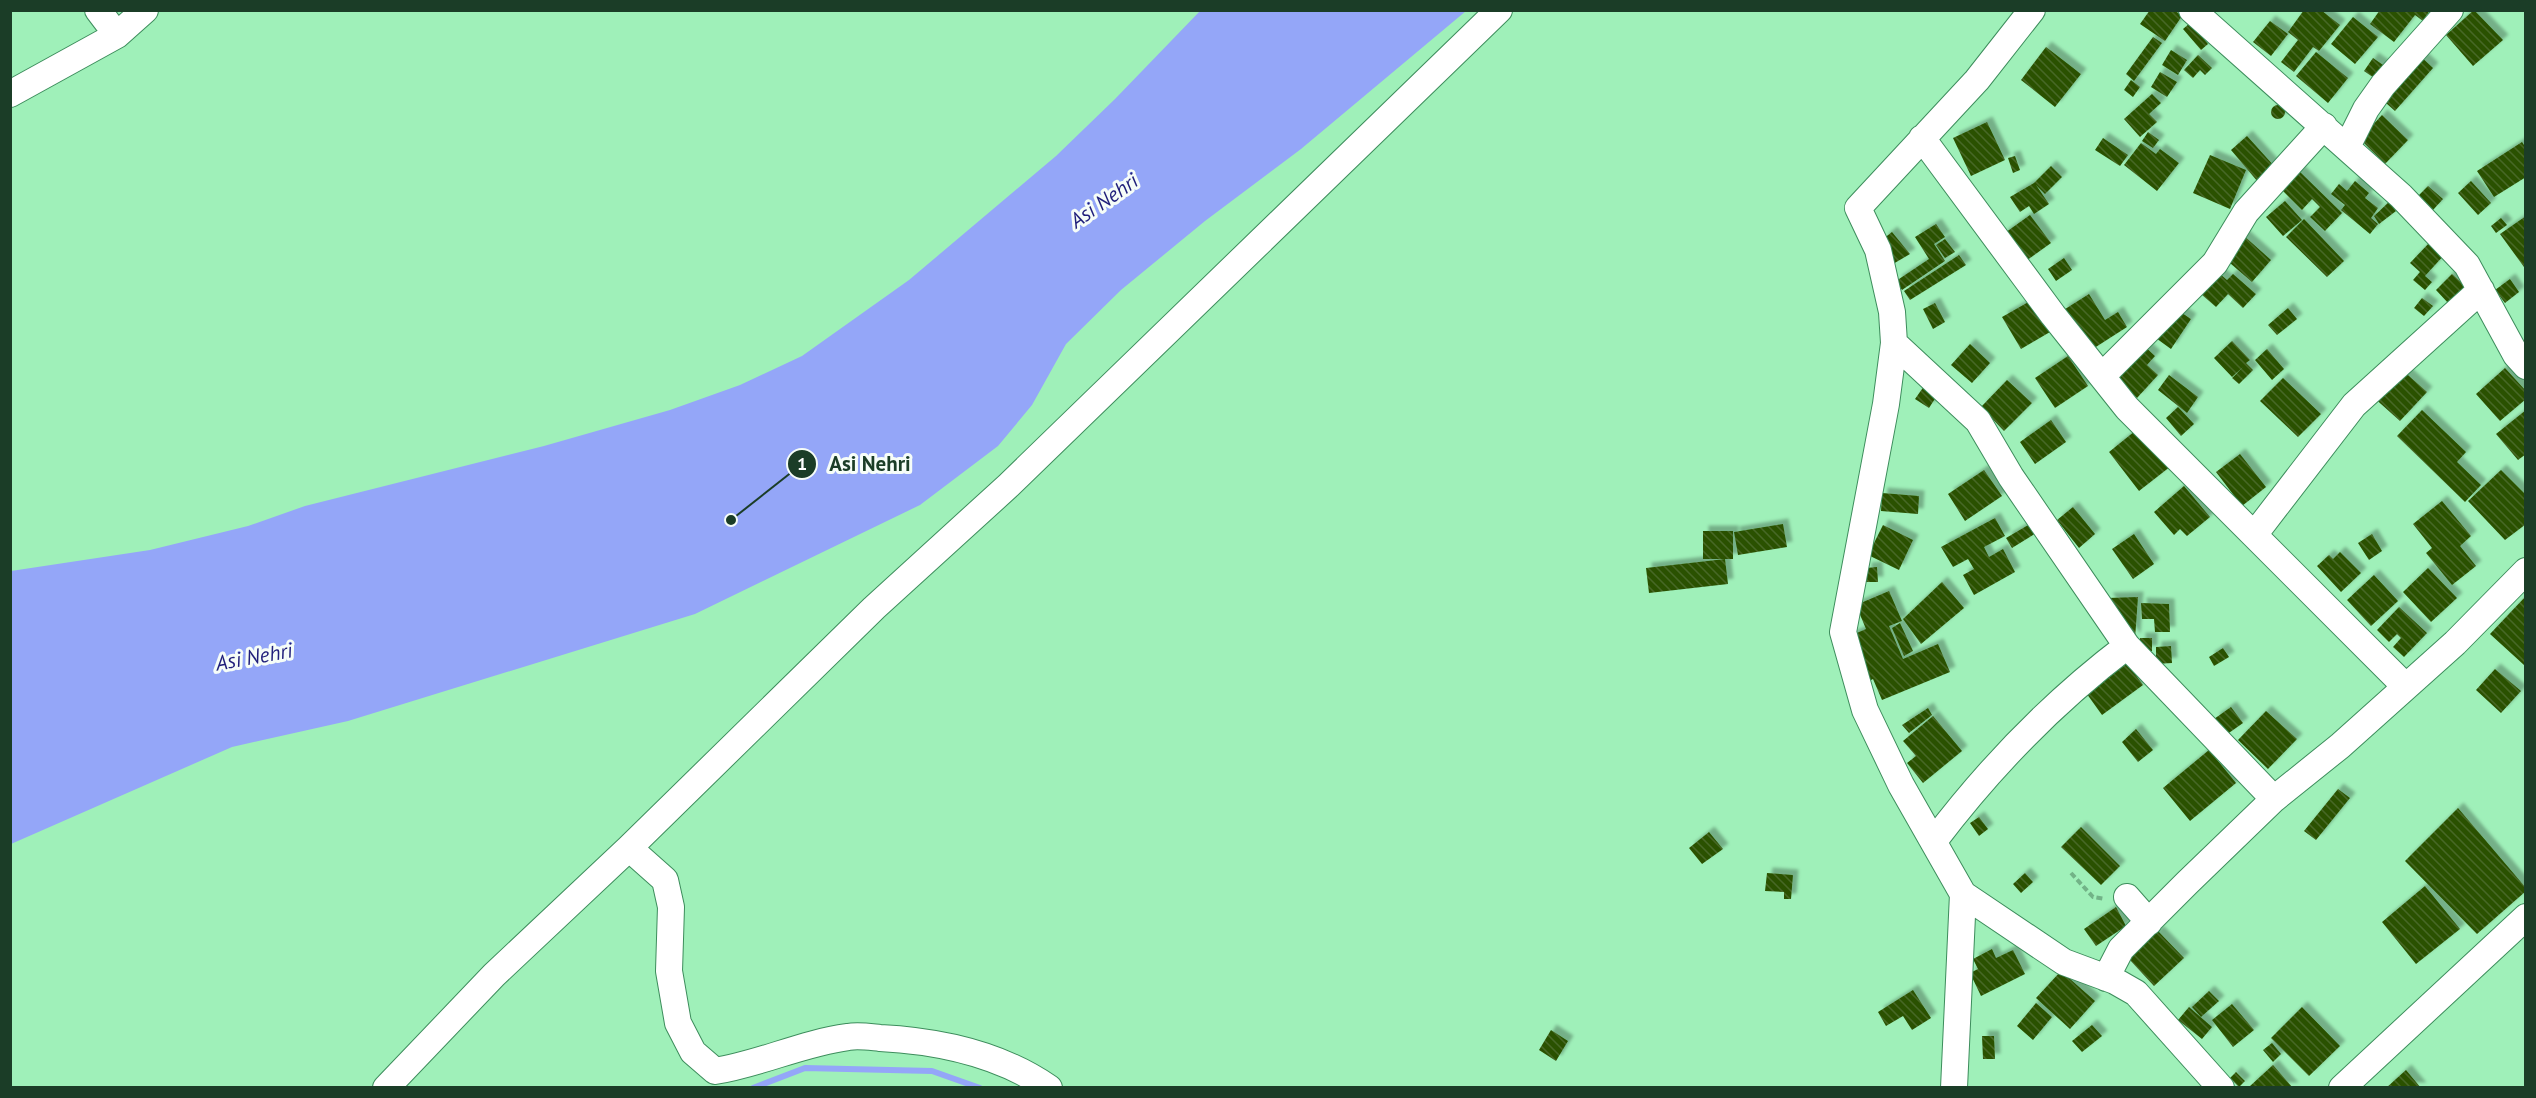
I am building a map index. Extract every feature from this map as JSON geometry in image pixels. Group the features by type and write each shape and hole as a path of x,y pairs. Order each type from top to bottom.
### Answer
{"street":[{"path":"98,10 117,35"},
{"path":"10,94 117,35 145,10"},
{"path":"386,1088 494,975 629,848 874,608 1009,485 1499,10"},
{"path":"2032,10 1977,81 1858,208 1878,250 1892,312 1894,342 1886,404 1843,632 1865,710 1901,785 1963,894 2064,962 2106,978 2136,993 2221,1088"},
{"path":"2192,10 2402,196 2467,266 2516,355 2526,366"},
{"path":"2348,147 2366,109 2383,85 2450,10"},
{"path":"2102,376 2216,262 2246,212 2324,126"},
{"path":"1922,138 2053,315 2127,408 2405,686"},
{"path":"2255,535 2354,405 2481,290"},
{"path":"1894,342 1978,421 2011,477 2127,646 2274,799"},
{"path":"2106,978 2121,949 2274,799 2340,746 2456,643 2526,571"},
{"path":"1934,841 1958,809 2034,724 2079,683 2127,646"},
{"path":"629,848 665,880 671,908 669,970 678,1023 693,1052 715,1071 741,1067 790,1049 850,1036 906,1040 971,1051 1033,1077 1049,1088"},
{"path":"1954,1088 1963,894"},
{"path":"2127,897 2148,922"},
{"path":"2342,1088 2526,917"}],"path":[{"path":"2071,873 2093,897 2127,897"}],"water":[{"path":"1200,11 1466,11 1301,149 1205,221 1121,290 1066,344 1032,405 998,446 920,505 695,614 348,721 232,747 11,844 11,571 150,550 248,526 305,506 544,446 670,410 740,385 802,356 909,280 1056,156"}],"building":[{"path":"2150,10 2174,10 2182,16 2165,41 2140,24"},
{"path":"2304,10 2321,10 2340,25 2319,51 2313,47 2294,72 2281,62 2298,40 2288,32"},
{"path":"2380,10 2430,10 2423,21 2415,15 2394,42 2370,24"},
{"path":"2474,10 2503,40 2473,66 2446,35"},
{"path":"2353,17 2378,37 2355,64 2331,44"},
{"path":"2270,21 2288,34 2271,56 2253,42"},
{"path":"2190,23 2208,44 2201,50 2183,29"},
{"path":"2153,37 2162,43 2134,81 2126,74"},
{"path":"2046,47 2081,74 2055,107 2021,80"},
{"path":"2171,50 2187,60 2178,75 2162,65"},
{"path":"2316,52 2348,78 2328,103 2296,76"},
{"path":"2417,53 2433,68 2395,111 2378,96"},
{"path":"2198,55 2212,68 2205,75 2200,70 2193,78 2184,70"},
{"path":"2373,58 2386,67 2377,80 2364,71"},
{"path":"2160,72 2177,82 2167,97 2151,87"},
{"path":"2131,80 2140,87 2133,97 2124,90"},
{"path":"2152,94 2161,103 2149,114 2157,122 2140,137 2124,119"},
{"path":"2278,105 2283,107 2285,112 2283,117 2278,119 2273,117 2271,112 2273,107"},
{"path":"2382,115 2408,140 2385,164 2360,139"},
{"path":"1987,122 2005,160 1971,176 1953,138"},
{"path":"2148,132 2159,140 2153,148 2142,141"},
{"path":"2247,136 2275,167 2258,182 2231,150"},
{"path":"2103,138 2128,155 2120,166 2095,150"},
{"path":"2522,142 2526,148 2526,177 2494,197 2477,171"},
{"path":"2141,143 2156,154 2160,149 2179,163 2157,191 2124,165"},
{"path":"2210,155 2246,170 2230,209 2193,193"},
{"path":"2015,156 2020,170 2013,173 2008,158"},
{"path":"2051,166 2062,177 2045,194 2036,185 2049,204 2034,214 2029,206 2020,212 2010,197 2034,183"},
{"path":"2299,171 2342,213 2325,231 2310,217 2320,207 2312,199 2302,210 2281,189"},
{"path":"2355,181 2369,193 2365,198 2378,208 2371,218 2378,224 2370,234 2341,210 2345,205 2331,194 2339,184 2347,191"},
{"path":"2471,181 2491,203 2478,215 2458,193"},
{"path":"2428,186 2443,199 2433,210 2418,196"},
{"path":"2285,201 2302,220 2283,236 2266,217"},
{"path":"2389,202 2396,211 2379,224 2374,216"},
{"path":"2030,215 2051,243 2023,263 2002,235"},
{"path":"2526,216 2526,266 2524,267 2500,234"},
{"path":"2501,218 2507,225 2496,233 2491,226"},
{"path":"2304,219 2344,261 2327,277 2286,237"},
{"path":"1936,224 1945,237 1934,244 1945,261 1902,290 1896,281 1929,259 1915,237"},
{"path":"1892,232 1910,254 1893,264 1883,239"},
{"path":"2243,235 2271,260 2252,282 2223,257"},
{"path":"1945,239 1955,252 1945,258 1936,245"},
{"path":"2431,241 2445,254 2425,276 2432,282 2425,290 2413,280 2420,272 2410,263"},
{"path":"1959,255 1966,265 1910,300 1904,291"},
{"path":"2064,258 2072,270 2056,281 2048,269"},
{"path":"2220,274 2227,280 2233,274 2256,294 2243,308 2228,294 2216,307 2201,294"},
{"path":"2452,274 2466,287 2449,304 2436,290"},
{"path":"2510,279 2519,292 2505,303 2495,290"},
{"path":"2089,294 2105,320 2118,312 2127,327 2088,352 2062,311"},
{"path":"2422,298 2433,306 2424,316 2414,308"},
{"path":"2032,300 2050,332 2021,349 2002,317"},
{"path":"1935,303 1945,322 1933,329 1923,309"},
{"path":"2173,307 2191,319 2171,349 2153,336"},
{"path":"2288,308 2297,319 2277,335 2268,325"},
{"path":"2232,341 2250,360 2246,363 2253,370 2239,384 2232,378 2243,367 2232,377 2214,358"},
{"path":"2140,342 2155,356 2147,365 2158,375 2137,398 2110,373"},
{"path":"1970,344 1990,363 1972,383 1951,365"},
{"path":"2267,349 2284,369 2272,380 2255,360"},
{"path":"2068,356 2088,386 2055,408 2035,378"},
{"path":"2389,358 2427,392 2400,421 2362,387"},
{"path":"2505,368 2526,391 2526,399 2500,421 2476,394"},
{"path":"2169,375 2198,397 2187,413 2158,390"},
{"path":"2283,378 2321,414 2298,437 2260,401"},
{"path":"2007,380 2032,403 2004,431 1981,407"},
{"path":"1927,382 1940,391 1929,408 1915,399"},
{"path":"2178,407 2194,424 2181,436 2166,418"},
{"path":"2422,410 2466,452 2457,462 2481,485 2465,502 2397,436"},
{"path":"2526,410 2526,454 2518,460 2496,434"},
{"path":"2051,420 2066,442 2035,464 2020,442"},
{"path":"2140,427 2171,466 2139,491 2109,452"},
{"path":"2240,454 2266,487 2242,506 2216,472"},
{"path":"1984,470 2002,496 1965,521 1948,494"},
{"path":"2501,470 2526,495 2526,524 2505,540 2468,501"},
{"path":"2184,486 2210,517 2187,536 2180,529 2174,535 2154,512"},
{"path":"1882,493 1919,496 1918,514 1881,511"},
{"path":"2442,501 2471,536 2460,546 2476,566 2452,585 2426,553 2432,548 2413,524"},
{"path":"2073,507 2095,534 2079,548 2057,520"},
{"path":"1995,518 2005,536 1984,547 1989,557 2003,549 2015,572 1974,595 1963,575 1974,569 1968,559 1953,567 1941,547"},
{"path":"1783,524 1787,547 1738,555 1734,532"},
{"path":"2030,524 2036,533 2012,548 2006,538"},
{"path":"1883,525 1913,540 1899,570 1868,555"},
{"path":"1703,531 1733,531 1733,559 1703,559"},
{"path":"2134,534 2154,564 2133,579 2112,549"},
{"path":"2372,534 2382,551 2369,560 2358,543"},
{"path":"2340,552 2361,573 2341,592 2317,566 2329,555 2333,559"},
{"path":"1725,559 1728,584 1649,593 1646,568"},
{"path":"1877,567 1878,582 1866,582 1866,568"},
{"path":"2428,568 2457,598 2431,622 2403,592"},
{"path":"2374,575 2398,601 2371,626 2347,600"},
{"path":"1942,582 1964,608 1921,644 1903,619"},
{"path":"1889,591 1902,621 1889,626 1903,659 1938,644 1950,672 1882,700 1873,679 1869,681 1850,636 1866,629 1856,605"},
{"path":"2526,596 2526,664 2524,665 2490,634"},
{"path":"2138,597 2135,639 2107,598"},
{"path":"2141,603 2169,604 2170,632 2155,632 2154,619 2142,619"},
{"path":"2399,607 2427,633 2404,657 2393,647 2401,638 2397,634 2389,642 2377,630"},
{"path":"1900,623 1913,651 1904,656 1892,628"},
{"path":"2140,638 2152,638 2152,651 2140,651"},
{"path":"2171,646 2172,663 2156,664 2156,647"},
{"path":"2223,648 2229,657 2214,666 2209,657"},
{"path":"2120,654 2143,685 2102,715 2079,683"},
{"path":"2495,669 2521,691 2501,713 2476,690"},
{"path":"2231,707 2243,723 2226,735 2214,719"},
{"path":"1928,708 1932,715 1909,733 1902,725"},
{"path":"2266,711 2297,739 2268,769 2238,740"},
{"path":"1933,716 1962,751 1923,783 1907,763 1916,756 1903,741"},
{"path":"2136,729 2153,750 2138,762 2122,742"},
{"path":"2209,750 2236,783 2190,821 2163,788"},
{"path":"2338,789 2350,798 2316,840 2304,831"},
{"path":"2458,808 2526,888 2526,891 2477,934 2405,861"},
{"path":"1979,817 1988,829 1979,836 1970,823"},
{"path":"2081,827 2120,866 2101,885 2061,847"},
{"path":"1709,832 1723,849 1702,864 1689,848"},
{"path":"1767,873 1793,875 1791,899 1784,899 1784,892 1765,891"},
{"path":"2025,873 2033,882 2021,893 2013,884"},
{"path":"2425,886 2460,929 2416,964 2382,922"},
{"path":"2116,907 2126,926 2096,946 2084,929"},
{"path":"2158,931 2184,958 2154,986 2129,959"},
{"path":"1992,949 1996,958 2013,950 2025,974 1981,996 1970,973 1978,969 1973,959"},
{"path":"2061,971 2095,1001 2070,1029 2036,998"},
{"path":"1913,990 1931,1018 1912,1030 1903,1016 1886,1026 1878,1012"},
{"path":"2209,991 2219,1001 2201,1017 2192,1007"},
{"path":"2036,1003 2052,1017 2033,1040 2017,1026"},
{"path":"2232,1004 2254,1030 2233,1047 2212,1020"},
{"path":"2189,1007 2212,1027 2202,1039 2178,1020"},
{"path":"2302,1007 2340,1046 2309,1076 2271,1038"},
{"path":"2092,1025 2102,1036 2082,1052 2072,1041"},
{"path":"1551,1030 1568,1041 1556,1061 1539,1050"},
{"path":"1982,1036 1994,1036 1995,1059 1983,1059"},
{"path":"2272,1043 2281,1054 2273,1062 2263,1050"},
{"path":"2273,1065 2293,1088 2251,1088 2250,1086"},
{"path":"2406,1070 2421,1088 2386,1088"},
{"path":"2236,1072 2245,1081 2239,1087 2230,1078"}],"waterway":[{"path":"753,1088 805,1068 932,1071 980,1088"}],"place":[{"name":"Asi Nehri","path":"731,520"}]}
